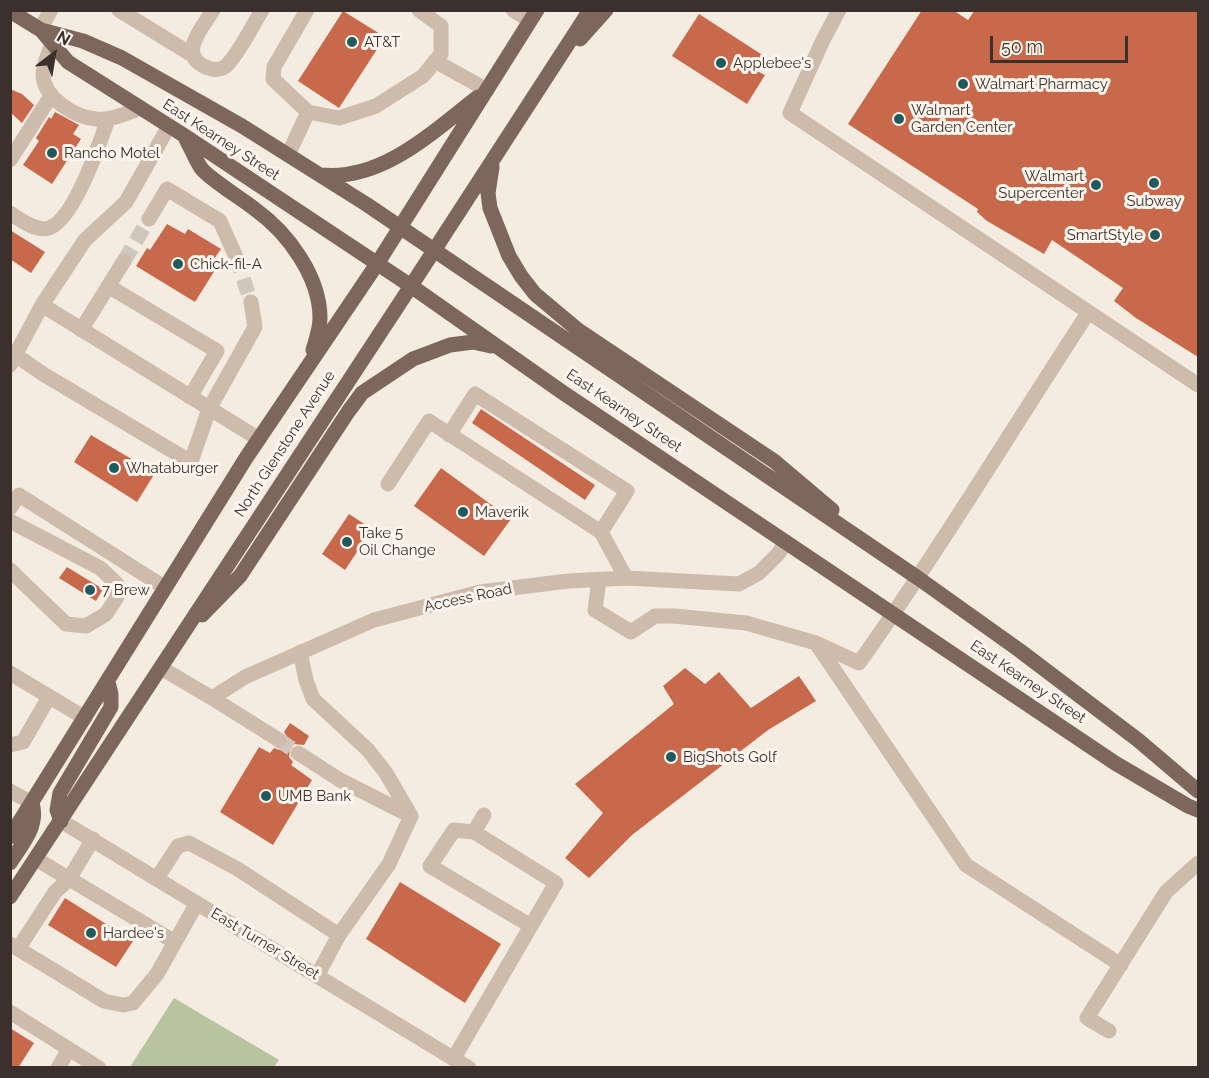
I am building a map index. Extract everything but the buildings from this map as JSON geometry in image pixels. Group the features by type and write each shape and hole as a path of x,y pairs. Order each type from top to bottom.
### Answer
{"main road":[{"name":"North Glenstone Avenue","path":"10,897 590,10"},
{"path":"555,65 606,10"},
{"name":"East Kearney Street","path":"10,11 40,30 68,62 185,136 411,286 786,542 1116,763 1198,810"},
{"name":"North Glenstone Avenue","path":"10,837 164,587 259,439 377,264 534,16"},
{"name":"East Kearney Street","path":"40,30 83,41 122,58 242,126 320,175 918,578 1092,705 1138,740 1198,791"},
{"path":"320,175 349,176 392,160 487,90"},
{"path":"185,136 202,169 273,224 292,246 307,272 317,297 320,319 317,338 304,372"},
{"path":"494,158 488,193 490,208 509,256 535,294 578,330 774,460 878,550"},
{"path":"182,635 240,576 362,393 413,359 450,345 473,342 500,348"},
{"path":"61,821 57,810 60,793 111,707 108,681"},
{"path":"10,863 35,822 32,803"}],"street":[{"path":"40,30 51,10"},
{"path":"119,10 211,69 219,69 226,65 262,10"},
{"path":"194,56 192,50 194,41 213,10"},
{"path":"307,10 274,67 273,79 308,112 339,118 376,106 423,76 441,54 441,26 419,10"},
{"path":"513,10 534,16"},
{"path":"839,10 790,113 1198,384"},
{"path":"52,43 43,71 44,83 51,96 80,116 96,120 141,108"},
{"path":"435,62 487,90"},
{"path":"10,160 51,96"},
{"path":"288,155 308,112"},
{"path":"10,213 35,227 47,229 57,224 72,206 108,118"},
{"path":"169,126 126,202 85,240 42,305 14,361 43,374 191,462 209,409 255,327 251,302"},
{"path":"149,219 167,189 220,221 236,257"},
{"path":"81,330 124,261"},
{"path":"108,286 217,351 190,397"},
{"path":"42,305 259,439"},
{"path":"599,580 595,610 631,632 655,616 746,622 816,643 859,663 918,578 1088,313"},
{"path":"449,435 475,394 627,491 601,532"},
{"path":"388,484 429,421 601,532 626,578"},
{"path":"10,508 15,491 164,587"},
{"path":"10,521 100,568 117,584 117,597 106,614 86,626 66,624 10,570"},
{"name":"Access Road","path":"212,698 245,677 374,620 480,592 568,581 626,578 739,584 759,573 778,554 786,542"},
{"path":"816,643 966,865 1121,965"},
{"path":"300,652 313,699 368,750 386,773 411,816"},
{"path":"160,668 279,740"},
{"path":"10,673 85,718"},
{"path":"10,745 23,742 50,697"},
{"path":"298,753 340,780 411,816"},
{"path":"10,791 32,803"},
{"path":"474,832 484,815"},
{"path":"317,975 339,935 389,864 411,816"},
{"name":"East Turner Street","path":"61,821 469,1068"},
{"path":"454,1058 531,926 556,883 474,832 454,830 430,866 531,926"},
{"path":"93,839 69,879 55,892 14,947 104,1001 123,1005 133,1003 157,974 197,903"},
{"path":"157,878 178,846 189,843 236,868 339,935"},
{"path":"36,860 175,942"},
{"path":"1109,1031 1088,1018 1166,892 1198,862"},
{"path":"10,1012 99,1068"},
{"path":"58,1068 69,1049"}],"green space":[{"path":"174,998 279,1060 274,1067 130,1067"}],"tunnel":[{"path":"124,261 149,219"},
{"path":"236,257 251,302"},
{"path":"279,740 298,753"}],"place":[{"name":"AT&T","path":"352,42"},
{"name":"Applebee's","path":"721,63"},
{"name":"Walmart Pharmacy","path":"963,84"},
{"name":"Walmart Garden Center","path":"899,119"},
{"name":"Rancho Motel","path":"52,153"},
{"name":"Subway","path":"1154,183"},
{"name":"Walmart Supercenter","path":"1096,185"},
{"name":"SmartStyle","path":"1155,235"},
{"name":"Chick-fil-A","path":"178,264"},
{"name":"Whataburger","path":"114,468"},
{"name":"Maverik","path":"463,512"},
{"name":"Take 5 Oil Change","path":"347,542"},
{"name":"7 Brew","path":"90,590"},
{"name":"BigShots Golf","path":"671,757"},
{"name":"UMB Bank","path":"266,796"},
{"name":"Hardee's","path":"91,933"}]}
